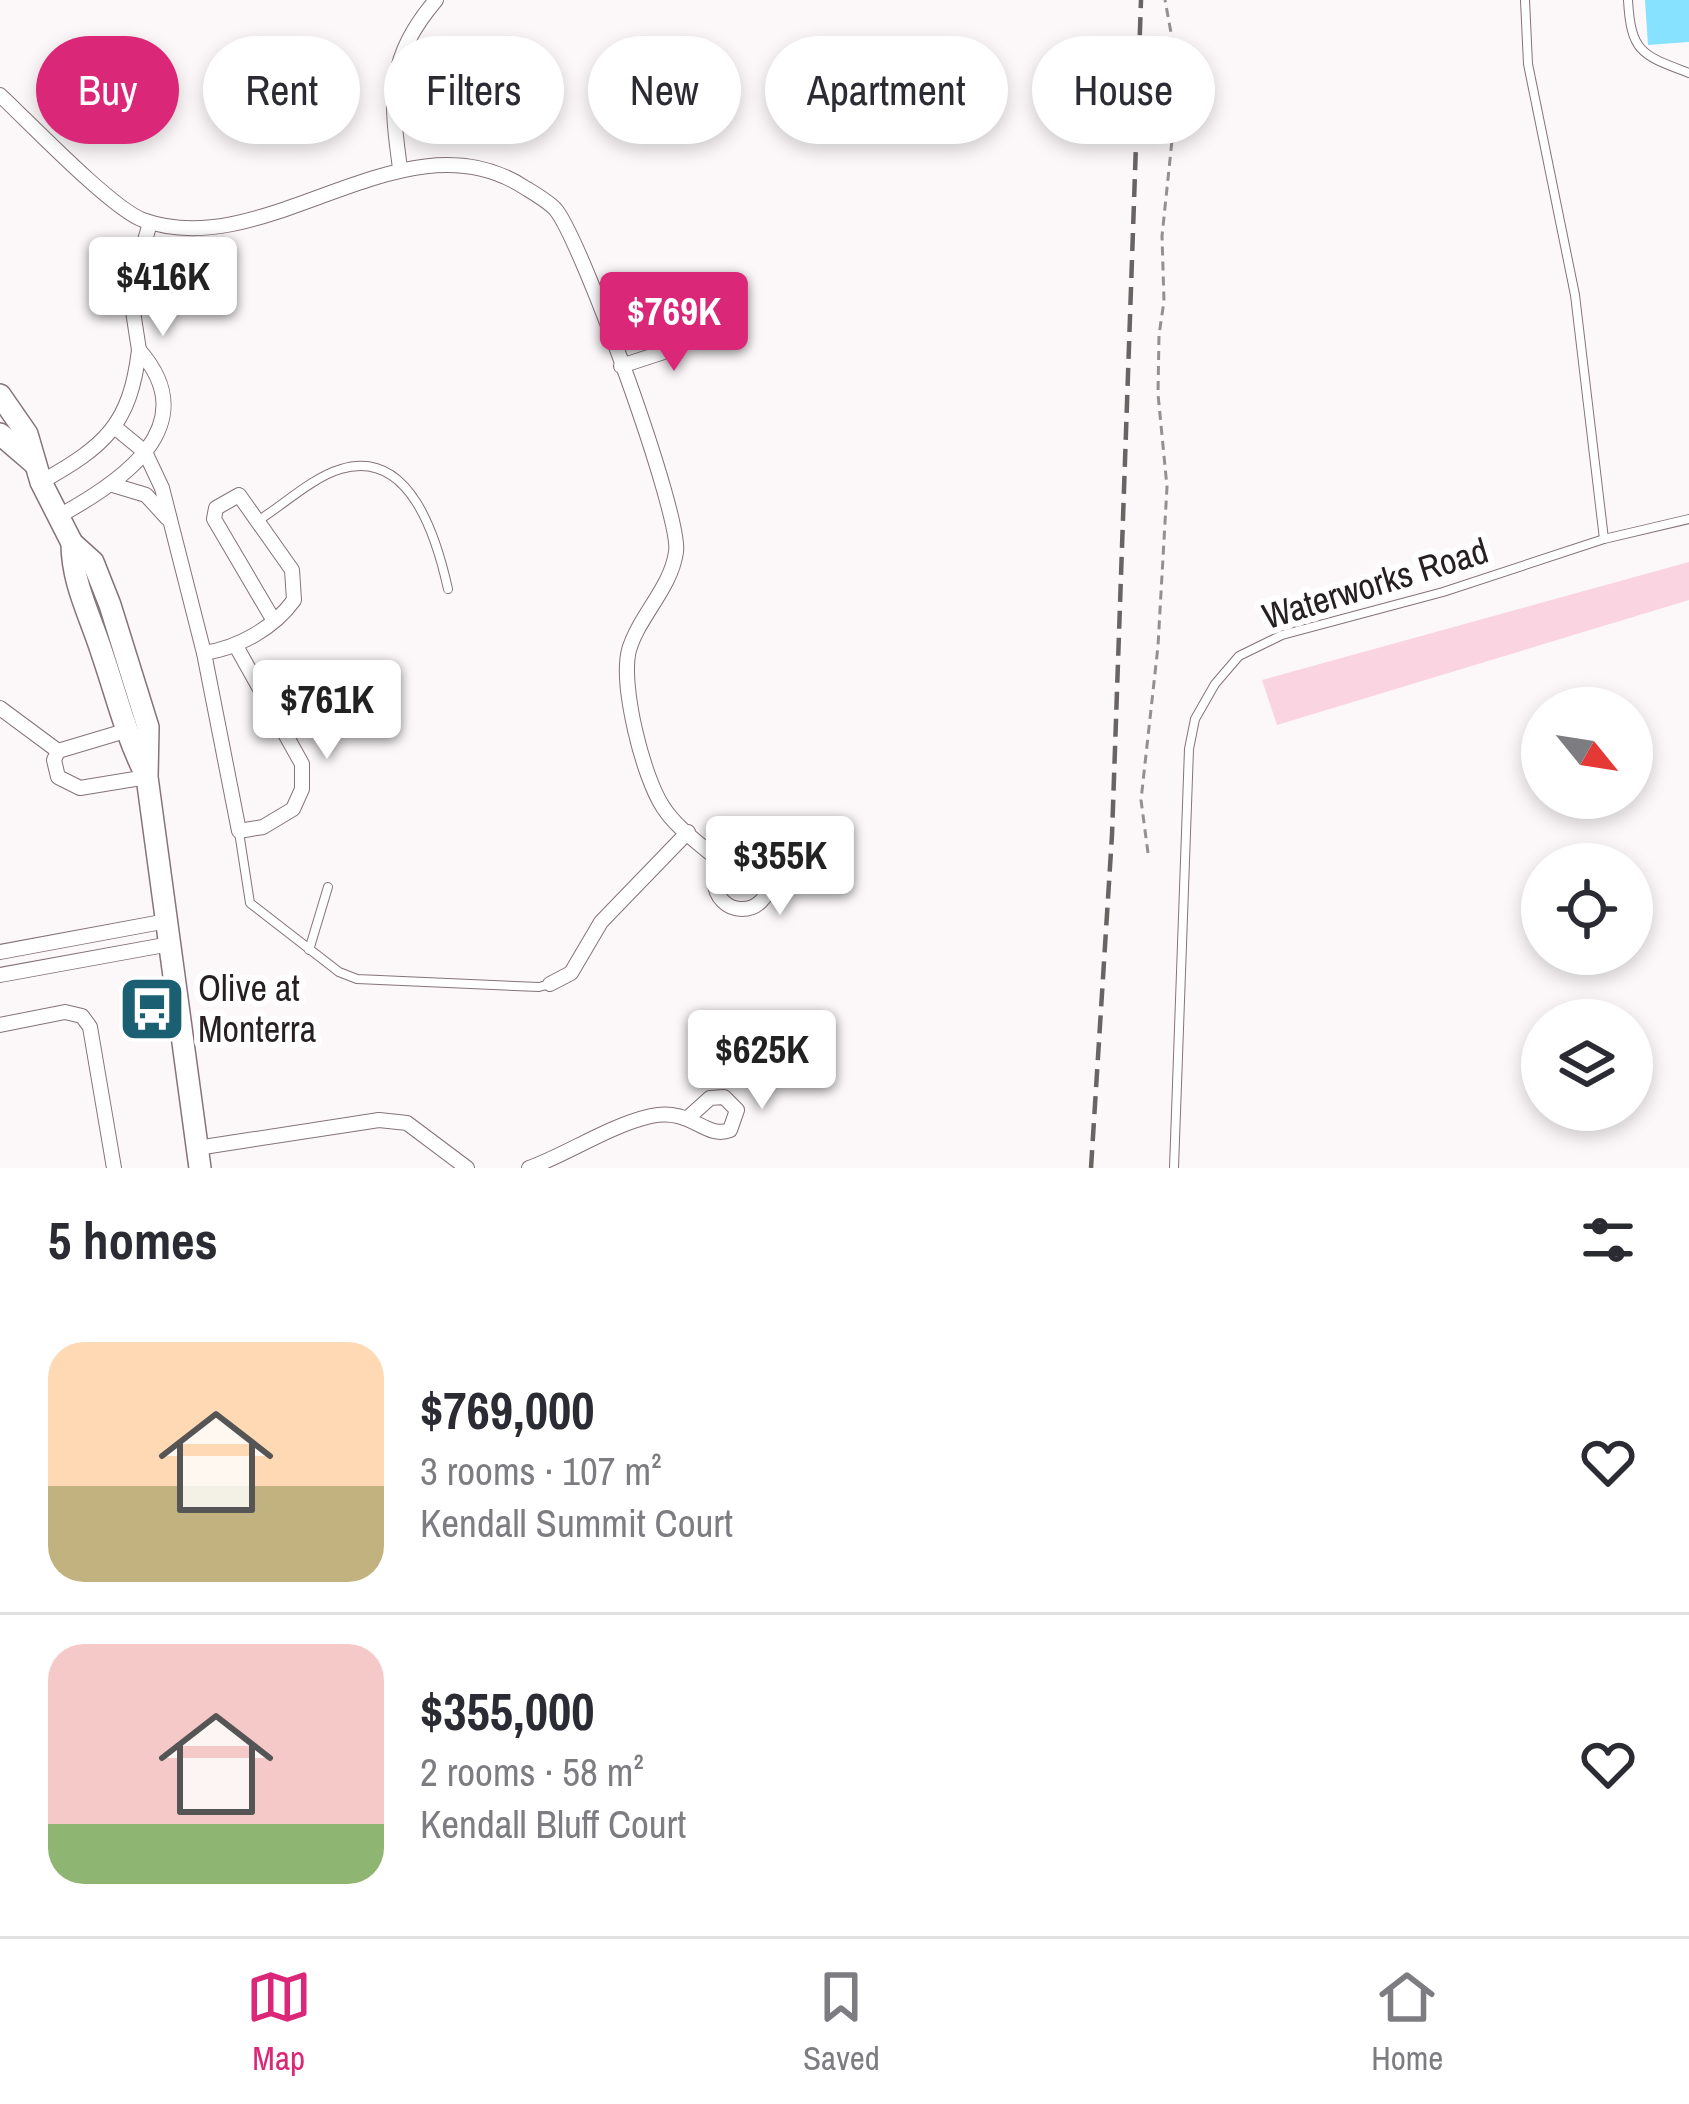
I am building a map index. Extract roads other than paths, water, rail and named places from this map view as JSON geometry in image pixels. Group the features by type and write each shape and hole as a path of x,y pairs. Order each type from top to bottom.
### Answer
{"main road":[{"path":"0,395 27,434 38,473 72,543 93,562 126,649 148,727 147,777 198,1158"},
{"path":"0,434 38,473"},
{"path":"72,543 72,572 102,651 124,731 147,777"}],"street":[{"path":"400,168 394,122 398,56 436,0"},
{"path":"0,95 118,204 150,223 196,230 359,185 400,168 480,165 512,178 555,208 593,280 667,495 677,550 630,646 628,694 660,803 722,863"},
{"path":"38,473 82,459 117,428 134,391 139,350 130,292 150,223"},
{"path":"621,366 673,349 697,331"},
{"path":"59,516 131,472 145,452 164,409 157,370 139,350"},
{"path":"117,428 145,452 162,488 204,653 239,831 263,826 293,809 304,776 302,764 236,646"},
{"path":"112,484 146,495 170,522"},
{"path":"204,653 236,646 274,621 294,600 297,586 292,570 239,495 214,514 274,621"},
{"path":"0,708 58,751"},
{"path":"58,751 124,731"},
{"path":"58,751 55,769 69,786 147,777"},
{"path":"550,984 571,973 601,922 688,832"},
{"path":"0,952 169,933"},
{"path":"0,975 169,933"},
{"path":"0,1025 65,1012 82,1016 90,1027 114,1168"},
{"path":"530,1168 650,1116 690,1116"},
{"path":"198,1158 379,1120 407,1123 467,1168"}],"lane":[{"path":"1525,0 1528,64 1575,295 1604,538"},
{"path":"1628,0 1630,36 1644,55 1689,73"},
{"path":"259,520 340,469 371,467 398,482 420,504 437,542 448,589"},
{"name":"Waterworks Road","path":"1174,1168 1189,749 1195,719 1215,684 1239,656 1282,635 1444,592 1604,538 1689,519"},
{"path":"239,831 250,904 309,950 357,979 550,984"},
{"path":"309,950 328,887"}],"water":[{"path":"1645,0 1689,0 1689,42 1648,45"}],"railway":[{"path":"1091,1168 1112,835 1141,0"}],"place":[{"name":"Olive at Monterra","path":"152,1009"}]}
